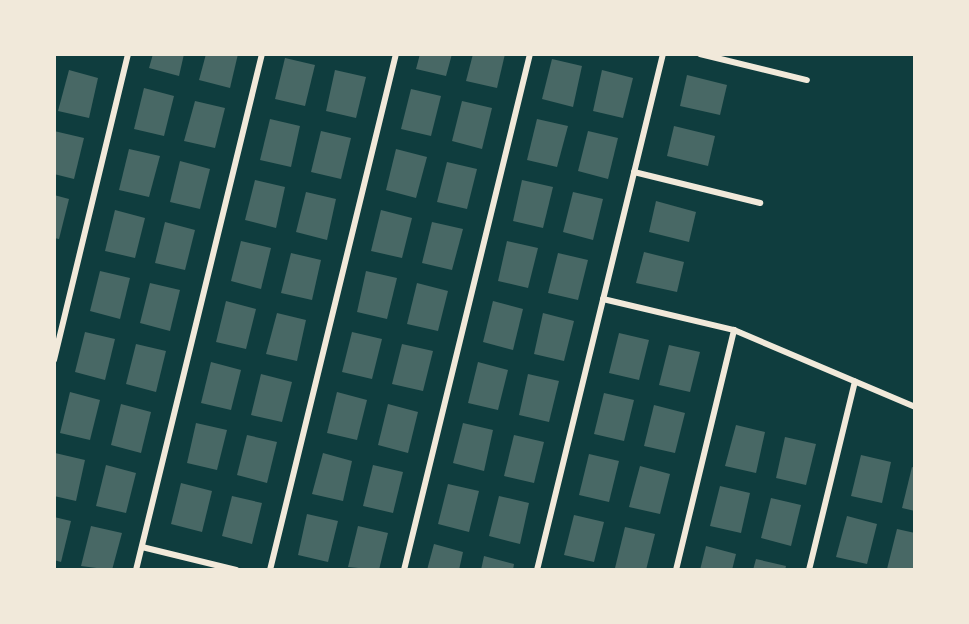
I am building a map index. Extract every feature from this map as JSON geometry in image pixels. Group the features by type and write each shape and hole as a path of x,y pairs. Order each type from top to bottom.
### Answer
{"street":[{"path":"54,360 129,54"},
{"path":"136,570 262,54"},
{"path":"270,570 396,54"},
{"path":"404,570 530,54"},
{"path":"537,570 663,54"},
{"path":"700,54 807,80"},
{"path":"634,172 760,203"},
{"path":"603,299 734,330 915,407"},
{"path":"676,570 734,330"},
{"path":"809,570 855,382"},
{"path":"142,547 236,570"}],"building":[{"path":"153,54 184,54 179,76 149,68"},
{"path":"206,54 238,54 230,88 199,80"},
{"path":"420,54 452,54 446,76 416,69"},
{"path":"473,54 505,54 497,88 466,81"},
{"path":"285,58 315,65 305,106 275,99"},
{"path":"552,59 582,66 573,107 542,99"},
{"path":"69,70 98,78 89,118 58,111"},
{"path":"335,70 366,77 356,118 326,111"},
{"path":"602,70 633,78 623,118 593,111"},
{"path":"687,75 727,85 720,115 680,106"},
{"path":"144,88 174,96 164,136 134,129"},
{"path":"411,89 441,96 431,136 401,129"},
{"path":"195,101 225,108 215,148 184,141"},
{"path":"462,101 492,108 482,149 452,141"},
{"path":"270,119 300,126 291,167 260,160"},
{"path":"537,119 568,126 557,167 527,160"},
{"path":"674,126 715,136 708,166 667,156"},
{"path":"54,131 84,138 74,179 54,174"},
{"path":"321,131 351,138 341,179 311,172"},
{"path":"588,131 618,138 608,179 578,171"},
{"path":"129,149 160,156 149,197 119,190"},
{"path":"396,149 427,157 416,198 386,190"},
{"path":"180,161 210,169 200,209 170,202"},
{"path":"447,162 477,169 467,209 437,202"},
{"path":"255,180 285,187 276,228 245,220"},
{"path":"522,180 553,187 543,228 513,221"},
{"path":"306,192 336,199 327,240 296,232"},
{"path":"573,192 603,199 593,240 563,232"},
{"path":"54,195 69,199 59,239 54,238"},
{"path":"656,201 696,212 689,242 649,232"},
{"path":"115,210 145,218 135,258 105,251"},
{"path":"381,210 412,218 402,258 371,251"},
{"path":"165,222 195,230 185,270 155,263"},
{"path":"432,222 463,229 452,270 422,263"},
{"path":"241,241 271,248 261,289 231,281"},
{"path":"507,241 538,248 528,288 498,281"},
{"path":"644,252 684,262 677,292 636,283"},
{"path":"291,253 321,260 312,300 281,293"},
{"path":"558,253 588,260 578,300 548,293"},
{"path":"100,271 130,278 120,319 90,311"},
{"path":"366,271 397,278 387,319 357,312"},
{"path":"150,283 180,290 170,331 140,323"},
{"path":"417,283 448,291 438,331 407,324"},
{"path":"226,301 256,309 246,349 216,342"},
{"path":"493,301 523,309 513,350 483,342"},
{"path":"277,313 306,320 297,361 266,354"},
{"path":"543,313 574,321 564,361 534,354"},
{"path":"85,332 115,339 105,380 75,372"},
{"path":"352,332 382,339 372,379 342,372"},
{"path":"619,333 649,340 639,380 609,373"},
{"path":"136,344 166,351 156,392 126,384"},
{"path":"402,344 433,351 423,391 392,384"},
{"path":"669,345 700,352 690,392 659,385"},
{"path":"211,362 241,370 231,410 201,403"},
{"path":"478,362 508,370 498,410 468,403"},
{"path":"261,374 292,382 282,422 251,415"},
{"path":"528,374 559,381 549,422 519,415"},
{"path":"70,392 100,400 90,440 60,433"},
{"path":"337,392 367,400 357,440 327,433"},
{"path":"604,393 634,400 624,441 594,434"},
{"path":"121,404 151,412 141,453 111,445"},
{"path":"388,404 418,412 408,453 378,445"},
{"path":"654,405 685,413 675,453 644,446"},
{"path":"196,423 227,430 217,470 187,463"},
{"path":"463,423 493,430 484,471 453,463"},
{"path":"736,425 765,432 756,473 725,466"},
{"path":"247,435 277,442 267,483 237,475"},
{"path":"514,435 544,442 534,483 504,476"},
{"path":"785,437 816,444 806,485 776,478"},
{"path":"55,453 85,460 76,501 54,496"},
{"path":"323,453 352,461 343,501 312,494"},
{"path":"589,454 619,461 609,502 579,495"},
{"path":"861,455 891,462 882,503 851,496"},
{"path":"106,465 136,473 126,513 96,506"},
{"path":"373,465 403,472 393,513 363,506"},
{"path":"640,466 670,474 660,514 629,507"},
{"path":"912,467 915,468 915,511 902,508"},
{"path":"181,483 212,491 202,532 171,524"},
{"path":"448,484 479,491 469,532 438,524"},
{"path":"720,486 750,493 741,533 710,526"},
{"path":"232,496 262,503 252,544 222,536"},
{"path":"499,496 529,503 520,544 489,536"},
{"path":"771,498 801,505 791,546 761,538"},
{"path":"307,514 338,521 328,562 298,555"},
{"path":"574,515 604,522 594,562 564,555"},
{"path":"847,516 877,524 867,564 836,557"},
{"path":"54,517 71,521 61,562 54,560"},
{"path":"91,526 122,533 112,570 81,566"},
{"path":"358,526 388,533 379,570 348,567"},
{"path":"625,527 655,534 646,570 615,568"},
{"path":"897,529 915,533 915,570 887,569"},
{"path":"434,544 463,552 459,570 427,570"},
{"path":"706,546 736,554 732,570 700,570"},
{"path":"484,556 514,564 513,570 481,570"},
{"path":"756,559 786,566 785,570 753,570"}]}
